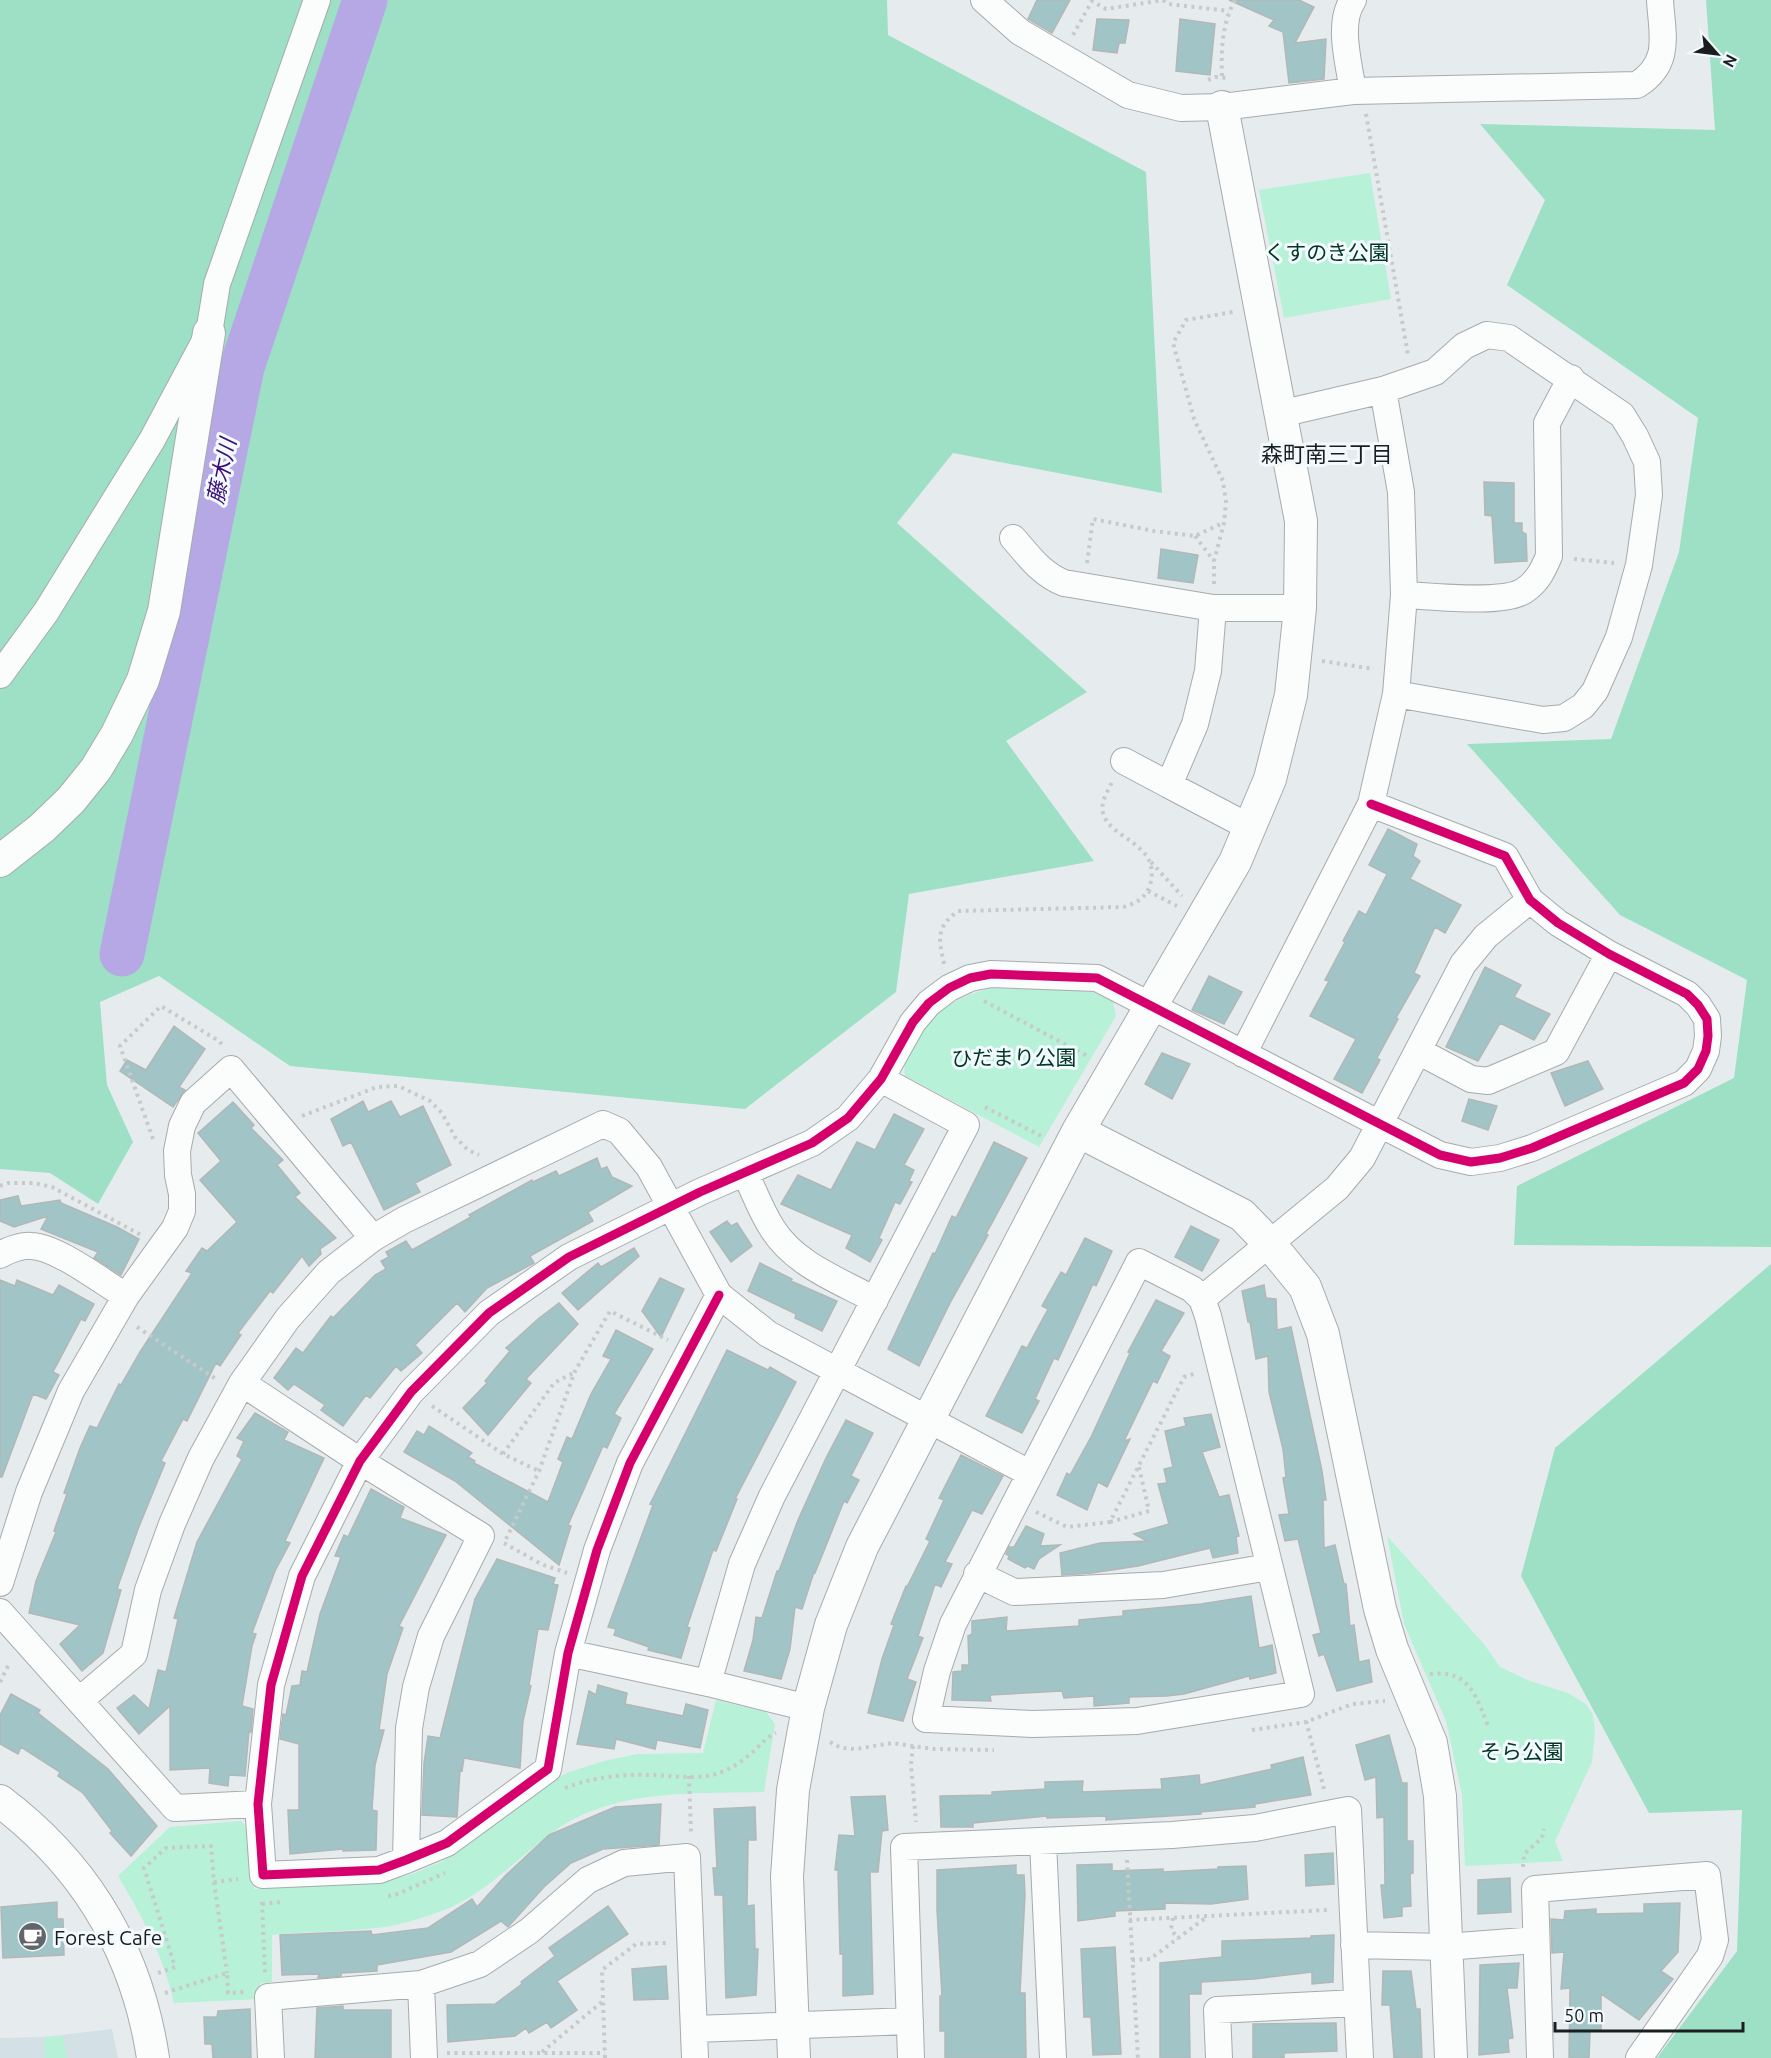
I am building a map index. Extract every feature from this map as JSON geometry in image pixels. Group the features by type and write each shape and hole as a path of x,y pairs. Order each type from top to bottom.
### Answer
{"street":[{"path":"0,861 42,828 71,800 96,769 117,734 143,680 164,611 217,284 317,0"},
{"path":"984,0 1020,32 1128,95 1181,108 1222,107 1353,91 1637,85 1649,78 1658,67 1663,51 1659,0"},
{"path":"1353,0 1347,9 1344,24 1353,91"},
{"path":"794,2058 787,1877 794,1790 808,1708 831,1625 862,1546 1078,1131 1151,1005 1197,909 1235,862 1270,779 1291,695 1300,608 1301,521 1222,107"},
{"path":"0,675 46,612 152,440 209,333"},
{"path":"1280,414 1383,390 1435,372 1464,346 1487,335 1509,338 1571,378 1622,415 1647,462 1649,495 1639,565 1619,637 1595,692 1583,706 1564,717 1543,720 1397,683"},
{"path":"1404,595 1501,599 1524,592 1541,576 1549,556 1547,423 1571,378"},
{"path":"1243,1054 1371,804 1397,683 1404,595 1401,492 1383,390"},
{"path":"1013,538 1041,570 1052,578 1084,586 1213,608 1300,608"},
{"path":"1169,785 1196,724 1208,671 1213,608"},
{"path":"1124,761 1249,827"},
{"path":"719,1295 630,1463 597,1550 568,1653 548,1769 447,1844 406,1860 379,1870 263,1875 258,1804 271,1685 302,1576 360,1461 411,1392 489,1313 569,1257 670,1206 812,1143 848,1118 881,1079 913,1022 929,1003 951,987 970,978 991,974 1097,978 1379,1125 1440,1155 1471,1162 1500,1158 1532,1148 1684,1083 1698,1069 1706,1051 1707,1019 1687,994 1609,954 1558,923 1530,900 1505,856 1371,804"},
{"path":"1202,1299 1336,1188 1362,1158 1463,964 1486,936 1530,900"},
{"path":"1418,1051 1471,1079 1488,1081 1556,1052 1609,954"},
{"path":"0,1583 29,1492 71,1391 121,1305 175,1228 182,1211 177,1150 182,1126 193,1103 231,1070 373,1238"},
{"path":"708,1683 742,1564 772,1496 966,1125 881,1079"},
{"path":"80,1700 134,1653 148,1590 172,1524 201,1458 239,1388 288,1318 329,1272 373,1238 404,1220 603,1124 619,1131 649,1167 719,1295 768,1334 1029,1473"},
{"path":"1078,1131 1242,1215 1269,1242 1305,1287 1323,1334 1380,1609 1392,1648 1431,1743 1440,1796 1451,2058"},
{"path":"745,1173 771,1228 785,1245 801,1260 875,1299"},
{"path":"0,1255 30,1245 54,1252 121,1305"},
{"path":"1139,1262 1192,1289 1202,1299 1301,1694 1137,1721 1033,1724 926,1719 937,1671 953,1624 1139,1262"},
{"path":"239,1388 493,1539 430,1636 416,1687 409,1728 406,1860"},
{"path":"977,1574 1014,1593 1163,1585 1269,1567"},
{"path":"0,1612 175,1808 258,1804"},
{"path":"568,1653 708,1683 808,1708"},
{"path":"0,1801 21,1817 62,1856 100,1908 131,1970 141,1999 153,2058"},
{"path":"911,2058 904,1847 1126,1838 1255,1828 1348,1810 1360,2058"},
{"path":"1043,1842 1053,2058"},
{"path":"271,2058 268,1997 421,1984 480,1964 529,1931 588,1880 624,1863 687,1857 694,2058"},
{"path":"1540,2058 1535,1889 1707,1875 1715,1940 1710,1956 1639,2058"},
{"path":"1354,1945 1446,1947 1536,1940"},
{"path":"421,1984 424,2055"},
{"path":"1219,2058 1217,2010 1357,2003"},
{"path":"694,2029 910,2021"}],"path":[{"path":"1061,57 1092,1 1106,9 1163,0 1168,4 1229,11"},
{"path":"1222,76 1221,52 1225,26 1235,0"},
{"path":"1353,91 1365,108 1412,379"},
{"path":"1213,608 1214,561 1224,523 1226,502 1223,481 1194,419 1173,343 1186,320 1260,307"},
{"path":"1084,586 1093,519 1154,531 1195,536 1224,523"},
{"path":"1195,536 1214,561"},
{"path":"1549,556 1639,565"},
{"path":"1313,659 1397,683"},
{"path":"1124,761 1105,797 1102,806 1103,814 1107,821 1142,851 1197,909"},
{"path":"1095,1060 951,987 938,938 944,923 958,911 1134,905 1148,891 1152,873 1150,862"},
{"path":"1148,891 1176,906 1197,909"},
{"path":"177,1150 154,1141 120,1046 161,1006 219,1041 225,1048 231,1070"},
{"path":"279,1126 377,1086 398,1086 430,1101 442,1113 455,1137 468,1150 486,1159 494,1177"},
{"path":"0,1186 8,1183 34,1183 52,1187 163,1246"},
{"path":"121,1305 239,1388"},
{"path":"587,1581 541,1564 493,1539 539,1471 575,1371 610,1311 690,1352"},
{"path":"1110,1522 1184,1377 1220,1365"},
{"path":"503,1454 554,1383 575,1371"},
{"path":"411,1392 503,1454 539,1471"},
{"path":"1015,1501 1066,1527 1110,1522 1149,1511 1139,1466"},
{"path":"1438,1673 1456,1676 1472,1688 1489,1728"},
{"path":"1301,1694 1330,1813"},
{"path":"918,1847 910,1765 913,1747 926,1719"},
{"path":"687,1857 691,1831 689,1776"},
{"path":"1524,1874 1524,1854 1542,1838 1544,1828"},
{"path":"1126,1838 1138,2058"},
{"path":"156,1974 175,1967 144,1868 166,1848 211,1846 228,1993 243,1992"},
{"path":"214,1882 263,1875 263,1938 268,1997"},
{"path":"1130,1920 1353,1908"},
{"path":"1132,1960 1150,1959 1209,1916"},
{"path":"1173,1918 1172,1929 1179,1939"},
{"path":"424,2055 542,2052 605,2055 602,1970 636,1944 691,1942"},
{"path":"165,1993 227,1973"},
{"path":"542,2052 603,2001"}],"shaded area":[{"path":"112,2029 118,2058 0,2058 0,2038 44,2037"}],"green space":[{"path":"0,0 887,0 888,35 1146,172 1162,493 953,453 897,523 1087,692 1006,741 1094,861 909,894 896,992 745,1109 290,1066 159,976 100,1002 107,1085 133,1142 98,1204 50,1173 0,1169"},
{"path":"1706,0 1771,0 1771,1247 1514,1245 1517,1186 1734,1078 1747,980 1620,915 1467,744 1611,739 1679,552 1698,418 1507,285 1545,200 1480,124 1715,130"},
{"name":"くすのき公園","path":"1370,173 1391,299 1284,318 1259,190"},
{"name":"ひだまり公園","path":"992,988 1075,990 1092,992 1113,1001 1116,1016 1039,1147 905,1076 906,1060 925,1026 954,1002"},
{"path":"1771,1264 1771,2058 1657,2058 1737,1951 1742,1810 1649,1813 1521,1576 1555,1448"},
{"name":"そら公園","path":"1387,1536 1484,1644 1500,1667 1530,1681 1568,1693 1586,1704 1593,1715 1595,1731 1592,1762 1555,1841 1563,1861 1465,1866 1462,1795 1446,1721 1404,1624"},
{"path":"716,1700 766,1712 775,1724 764,1792 655,1796 601,1807 553,1832 487,1886 442,1911 385,1927 272,1935 272,1982 260,1983 259,1999 174,2003 170,1986 151,1937 118,1876 170,1827 241,1821 252,1832 254,1889 380,1883 412,1874 441,1862 468,1844 542,1785 569,1772 637,1754 703,1753"},
{"path":"63,2036 67,2058 45,2058 44,2037"}],"building":[{"path":"1037,0 1070,0 1052,33 1028,19"},
{"path":"1229,0 1299,0 1314,7 1295,43 1326,39 1324,79 1289,83 1283,32 1269,26 1274,20"},
{"path":"1097,19 1129,20 1125,43 1119,43 1117,53 1093,50"},
{"path":"1180,19 1215,24 1210,75 1176,71"},
{"path":"1484,482 1514,483 1514,523 1522,523 1522,532 1526,534 1527,561 1495,563 1492,516 1485,515"},
{"path":"1161,549 1198,555 1193,583 1158,578"},
{"path":"1388,829 1417,844 1413,856 1420,861 1410,879 1461,905 1445,933 1435,927 1414,973 1420,976 1396,1018 1398,1019 1377,1058 1380,1060 1362,1093 1334,1079 1356,1039 1310,1016 1329,981 1325,980 1359,911 1366,915 1387,874 1369,865"},
{"path":"1485,967 1521,985 1514,997 1550,1014 1534,1040 1500,1023 1478,1061 1446,1047"},
{"path":"1209,976 1242,992 1224,1024 1192,1010"},
{"path":"174,1026 205,1049 179,1087 185,1090 173,1107 120,1071 127,1060 146,1070"},
{"path":"1162,1053 1190,1064 1172,1099 1145,1084"},
{"path":"1588,1061 1603,1089 1565,1106 1551,1073"},
{"path":"1469,1099 1497,1106 1488,1130 1462,1121"},
{"path":"363,1101 368,1112 391,1101 400,1117 423,1106 451,1165 415,1183 420,1192 384,1210 351,1142 343,1146 331,1119"},
{"path":"233,1102 254,1125 251,1128 283,1160 277,1165 300,1193 295,1197 336,1238 320,1249 321,1254 309,1266 302,1256 273,1293 270,1291 238,1333 241,1335 220,1366 216,1363 187,1421 183,1419 161,1461 165,1463 117,1589 121,1590 103,1653 82,1671 60,1644 80,1625 29,1613 36,1581 56,1532 54,1531 67,1494 64,1493 90,1426 97,1428 119,1384 121,1385 192,1273 186,1271 202,1248 207,1251 237,1222 200,1180 221,1161 198,1133"},
{"path":"894,1114 924,1129 904,1165 914,1170 909,1181 912,1182 900,1204 895,1202 879,1238 882,1240 870,1262 846,1248 852,1235 781,1204 798,1175 831,1190 857,1142 875,1150"},
{"path":"994,1142 1027,1158 919,1366 888,1349 933,1253 935,1254 952,1216 956,1218"},
{"path":"597,1158 601,1169 607,1167 612,1177 632,1186 588,1212 593,1221 530,1256 534,1263 487,1288 465,1312 457,1303 415,1345 422,1353 401,1371 396,1366 370,1398 366,1395 343,1426 321,1410 325,1405 294,1384 288,1390 274,1378 296,1348 303,1353 331,1316 333,1318 375,1275 386,1269 381,1261 389,1257 386,1252 406,1241 412,1250 532,1180 533,1182 556,1171 559,1176"},
{"path":"18,1196 21,1206 60,1200 61,1203 139,1239 121,1275 94,1258 98,1252 41,1229 48,1216 14,1227 0,1221 0,1200"},
{"path":"727,1221 731,1226 737,1223 752,1246 731,1262 710,1232"},
{"path":"1191,1226 1219,1240 1202,1271 1175,1257"},
{"path":"1085,1238 1112,1251 1096,1286 1093,1284 1058,1360 1054,1358 1035,1399 1039,1401 1022,1433 986,1416 1022,1346 1027,1348 1048,1309 1042,1306 1061,1272 1066,1275"},
{"path":"634,1248 639,1256 578,1310 562,1293 598,1263 601,1267"},
{"path":"760,1263 792,1279 791,1281 837,1301 822,1331 795,1318 796,1314 748,1291"},
{"path":"660,1278 684,1289 661,1337 642,1311"},
{"path":"0,1280 15,1286 17,1280 53,1295 59,1285 94,1304 85,1321 81,1319 53,1372 59,1375 46,1399 33,1394 2,1477 0,1477"},
{"path":"1264,1285 1266,1298 1276,1299 1277,1330 1291,1327 1322,1471 1326,1500 1323,1500 1324,1548 1335,1545 1344,1584 1346,1584 1350,1626 1354,1625 1359,1662 1369,1660 1372,1682 1337,1691 1324,1654 1319,1656 1313,1635 1321,1633 1298,1539 1285,1541 1279,1515 1289,1514 1283,1478 1286,1477 1283,1449 1269,1392 1268,1356 1256,1359 1242,1291"},
{"path":"1156,1300 1184,1313 1161,1351 1170,1356 1157,1383 1153,1381 1124,1441 1130,1439 1107,1487 1098,1482 1087,1510 1057,1495 1067,1473 1070,1475 1091,1437 1130,1353 1128,1352"},
{"path":"559,1303 578,1324 526,1379 531,1383 488,1435 463,1408 487,1383 485,1381 510,1351 506,1348"},
{"path":"616,1330 653,1349 614,1414 621,1418 607,1448 603,1446 568,1525 571,1526 559,1565 455,1481 404,1452 417,1431 424,1435 429,1426 472,1453 468,1457 475,1461 474,1463 548,1502 563,1462 558,1459 567,1437 572,1439 591,1394 611,1359 603,1356"},
{"path":"727,1350 768,1370 770,1367 796,1382 735,1499 737,1499 716,1551 713,1550 687,1627 690,1628 681,1658 648,1650 649,1647 614,1635 616,1629 608,1627 653,1505 650,1504"},
{"path":"255,1413 288,1432 284,1440 324,1458 285,1541 290,1543 275,1571 252,1633 256,1634 242,1706 253,1709 245,1776 229,1775 228,1786 209,1783 210,1768 170,1770 170,1706 139,1734 117,1708 134,1695 149,1709 158,1670 166,1672 178,1619 174,1618 197,1542 242,1459 237,1456 244,1441 237,1438"},
{"path":"1211,1414 1220,1447 1202,1452 1219,1497 1229,1495 1239,1536 1236,1537 1238,1553 1213,1558 1210,1548 1138,1566 1062,1575 1060,1553 1100,1543 1147,1541 1134,1534 1169,1524 1158,1484 1167,1483 1164,1469 1173,1467 1165,1431 1186,1426 1184,1418"},
{"path":"846,1420 873,1433 851,1476 859,1480 847,1503 844,1501 814,1572 802,1609 795,1607 790,1649 781,1679 744,1671 753,1640 756,1617 762,1618 777,1571 779,1571 798,1520"},
{"path":"961,1455 1003,1476 982,1514 972,1510 945,1562 952,1564 941,1587 935,1584 918,1636 923,1638 907,1679 916,1682 903,1721 868,1713 882,1659 894,1625 891,1624 906,1586 930,1541 926,1539 944,1500 939,1498"},
{"path":"371,1489 404,1507 400,1518 446,1535 399,1626 403,1628 387,1674 379,1730 384,1730 375,1765 372,1810 377,1811 376,1850 343,1851 343,1849 290,1854 288,1810 299,1810 299,1744 280,1739 283,1714 286,1715 292,1686 300,1685 302,1671 307,1672 320,1614 341,1557 335,1556 344,1535 348,1537"},
{"path":"1026,1526 1044,1534 1040,1546 1060,1545 1039,1559 1034,1569 1028,1566 1025,1568 1008,1559 1009,1556 1006,1554 1009,1547 1014,1547"},
{"path":"497,1559 555,1578 553,1584 558,1585 548,1630 538,1629 529,1685 531,1686 523,1721 520,1768 464,1758 462,1771 460,1770 457,1817 422,1815 424,1763 428,1736 440,1738 475,1599"},
{"path":"1251,1596 1259,1648 1272,1645 1276,1673 1250,1679 1249,1676 1184,1694 1129,1697 1129,1703 1094,1706 1094,1696 1064,1698 1062,1691 990,1695 991,1701 952,1700 953,1672 962,1671 962,1665 969,1665 968,1636 972,1634 972,1621 1007,1617 1006,1631 1079,1626 1079,1620 1123,1616 1123,1611 1201,1604"},
{"path":"598,1685 627,1693 625,1704 683,1716 686,1704 708,1710 700,1748 657,1740 655,1749 616,1739 614,1749 577,1744 589,1691 596,1695"},
{"path":"11,1694 40,1710 38,1713 108,1769 157,1826 131,1856 110,1833 112,1831 83,1793 58,1776 60,1772 21,1747 18,1754 0,1744 0,1715"},
{"path":"1389,1735 1402,1783 1407,1783 1407,1841 1413,1841 1413,1873 1410,1874 1411,1906 1402,1907 1402,1916 1384,1918 1381,1885 1385,1885 1384,1817 1377,1818 1376,1777 1365,1780 1356,1745"},
{"path":"1303,1757 1311,1795 1255,1804 1255,1807 1201,1812 1201,1814 1106,1820 1106,1816 1047,1818 1047,1816 973,1823 973,1827 941,1827 940,1796 992,1795 992,1792 1045,1789 1045,1782 1083,1781 1082,1792 1162,1789 1161,1779 1199,1775 1200,1785 1272,1769 1271,1765"},
{"path":"885,1796 888,1830 882,1831 878,1872 870,1872 873,1994 843,1996 838,1870 835,1870 839,1835 855,1836 851,1797"},
{"path":"661,1804 659,1845 603,1849 571,1863 544,1887 508,1927 501,1921 451,1952 377,1965 377,1971 341,1973 341,1976 318,1978 319,1974 282,1975 280,1935 371,1931 372,1935 428,1928 472,1899 477,1907 505,1876 549,1835 615,1807"},
{"path":"755,1807 756,1840 748,1840 747,1906 754,1905 755,1949 758,1949 756,1995 726,1998 723,1895 715,1895 713,1868 717,1868 714,1809"},
{"path":"1333,1853 1334,1884 1306,1886 1305,1855"},
{"path":"1112,1864 1112,1871 1163,1869 1163,1872 1246,1866 1248,1899 1211,1904 1165,1903 1165,1909 1115,1911 1115,1916 1078,1921 1077,1865"},
{"path":"1016,1865 1016,1875 1024,1875 1025,1894 1020,1993 1025,1993 1026,2058 945,2058 945,2031 940,2031 940,1996 942,1996 937,1870"},
{"path":"1510,1878 1511,1912 1478,1914 1478,1880"},
{"name":"Forest Cafe","path":"57,1902 57,1919 63,1919 64,1955 3,1958 1,1907"},
{"path":"1680,1903 1678,1952 1661,1971 1673,1979 1639,2020 1601,1994 1601,2030 1590,2031 1589,2058 1569,2058 1570,1988 1561,1989 1564,1952 1552,1953 1551,1919 1564,1920 1565,1911 1596,1909 1596,1914 1644,1913 1644,1904"},
{"path":"608,1906 628,1934 557,1981 577,2010 551,2028 547,2022 529,2033 526,2028 515,2036 448,2042 447,2005 495,2004 555,1956 549,1948"},
{"path":"1334,1935 1333,1982 1312,1984 1312,1972 1201,1982 1201,1994 1189,1994 1190,2058 1160,2058 1160,1963 1222,1957 1222,1941"},
{"path":"1115,1947 1121,2054 1093,2055 1091,2017 1084,2017 1081,1949"},
{"path":"1519,1963 1517,1988 1507,1988 1513,2038 1508,2039 1509,2052 1479,2055 1480,1965"},
{"path":"666,1966 668,1999 634,2000 632,1969"},
{"path":"1383,1971 1411,1971 1416,2009 1420,2009 1422,2058 1394,2058 1390,2005 1382,2005"},
{"path":"343,2006 343,2010 391,2010 391,2058 315,2058 317,2008"},
{"path":"250,2009 251,2058 213,2058 212,2044 205,2044 204,2017 217,2017 218,2011"},
{"path":"1336,2023 1337,2051 1284,2053 1284,2058 1253,2058 1253,2024"}],"waterway":[{"name":"藤木川","path":"122,954 242,367 365,0"}],"cycle path":[{"path":"719,1295 630,1463 597,1550 568,1653 548,1769 447,1843 406,1860 379,1870 263,1875 258,1804 271,1685 302,1576 360,1461 411,1392 489,1313 569,1257 700,1192 812,1143 848,1118 881,1079 913,1022 929,1003 949,988 970,978 991,974 1097,978 1440,1155 1471,1162 1500,1158 1532,1148 1684,1083 1698,1069 1706,1051 1707,1019 1687,994 1609,954 1558,923 1530,900 1505,856 1371,804"}],"place":[{"name":"Forest Cafe","path":"33,1937"}],"district":[{"name":"森町南三丁目","path":"1327,453"}]}
